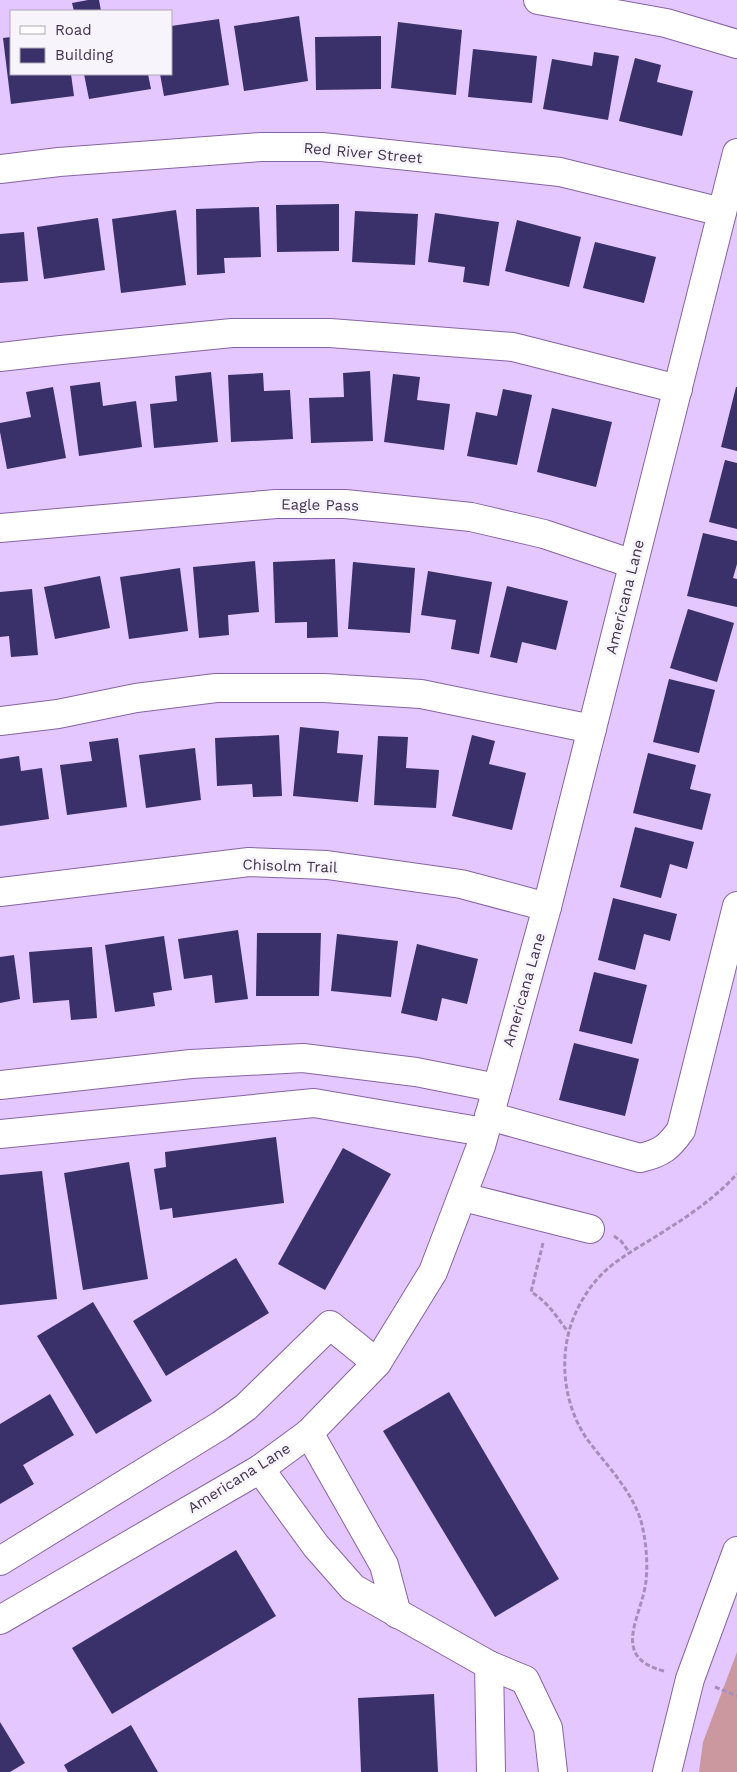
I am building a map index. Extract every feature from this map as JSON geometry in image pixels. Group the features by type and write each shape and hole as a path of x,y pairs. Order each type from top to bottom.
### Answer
{"street":[{"path":"538,0 666,23 737,44"},
{"name":"Red River Street","path":"0,169 59,162 252,148 322,148 560,172 722,212"},
{"name":"Americana Lane","path":"0,1620 260,1468 309,1433 377,1363 434,1272 463,1197 486,1124 547,907 737,153"},
{"path":"0,357 232,333 330,333 513,347 678,389"},
{"name":"Eagle Pass","path":"0,528 276,504 345,504 471,517 544,534 633,564"},
{"path":"0,721 58,714 136,698 216,688 324,688 421,694 501,712 592,729"},
{"name":"Chisolm Trail","path":"0,892 249,862 327,865 442,881 461,884 547,907"},
{"path":"0,1134 314,1103 486,1124 640,1158 653,1155 670,1146 681,1130 737,906"},
{"path":"0,1085 192,1064 303,1058 416,1072 497,1088"},
{"path":"463,1197 590,1229"},
{"path":"0,1561 246,1408 330,1325 377,1363"},
{"path":"309,1433 384,1565 397,1614"},
{"path":"260,1468 316,1546 353,1588 489,1665 525,1680 548,1728 552,1772"},
{"path":"667,1772 690,1679 737,1551"},
{"path":"489,1665 491,1772"}],"path":[{"path":"666,1672 650,1668 641,1661 635,1651 632,1640 646,1582 647,1561 645,1542 634,1503 623,1484 587,1438 576,1420 570,1404 565,1360 568,1332 578,1306 593,1284 610,1265 668,1229 700,1206 737,1174"},
{"path":"549,1218 530,1292 548,1305 568,1332"},
{"path":"720,1689 737,1696"}],"shaded area":[{"path":"737,1652 737,1772 699,1772 703,1742"}],"building":[{"path":"99,0 101,10 74,10 72,3"},
{"path":"299,16 308,81 244,91 234,26"},
{"path":"219,19 229,85 164,96 160,75 172,75 172,26"},
{"path":"398,22 462,30 456,95 391,88"},
{"path":"381,36 381,89 316,90 315,37"},
{"path":"10,37 10,75 71,75 74,96 11,104 3,38"},
{"path":"473,49 537,56 532,103 468,97"},
{"path":"594,52 619,56 608,120 543,109 552,59 592,66"},
{"path":"635,58 661,65 657,82 693,91 682,136 619,121"},
{"path":"84,75 148,75 151,89 89,99"},
{"path":"339,204 339,251 277,252 276,205"},
{"path":"259,207 261,257 224,258 225,273 197,275 196,209"},
{"path":"176,210 186,285 121,293 112,219"},
{"path":"355,211 418,214 415,265 352,262"},
{"path":"435,213 499,222 489,286 463,282 465,267 428,262"},
{"path":"98,218 105,270 44,279 37,227"},
{"path":"517,220 581,237 569,287 505,271"},
{"path":"24,232 28,281 0,283 0,234"},
{"path":"595,242 656,257 644,303 583,288"},
{"path":"370,371 373,441 311,443 309,398 344,397 343,373"},
{"path":"211,372 218,442 154,448 150,404 177,401 175,376"},
{"path":"263,373 264,391 290,390 293,439 231,442 228,375"},
{"path":"393,374 420,377 417,400 450,404 444,450 384,442"},
{"path":"100,382 103,406 136,401 142,447 79,456 70,386"},
{"path":"53,387 66,458 7,469 0,423 31,417 26,392"},
{"path":"737,387 737,451 721,447"},
{"path":"503,389 532,395 517,465 467,456 476,412 497,416"},
{"path":"552,408 612,422 596,487 537,472"},
{"path":"725,460 737,463 737,529 709,522"},
{"path":"703,533 737,541 737,564 733,578 737,579 737,607 687,596"},
{"path":"335,559 338,637 307,638 307,622 275,623 273,562"},
{"path":"255,561 259,612 228,615 229,635 199,638 193,567"},
{"path":"353,562 415,568 410,633 348,629"},
{"path":"180,568 188,631 129,639 120,577"},
{"path":"428,571 492,582 479,654 451,649 456,620 421,615"},
{"path":"100,576 110,628 55,639 44,587"},
{"path":"507,586 568,601 556,650 522,642 517,663 490,657"},
{"path":"32,589 38,655 11,657 9,636 0,637 0,592"},
{"path":"688,609 734,623 717,682 670,668"},
{"path":"669,679 715,690 699,753 653,742"},
{"path":"300,727 339,731 337,753 363,755 358,802 293,796"},
{"path":"279,735 282,796 253,797 252,784 217,786 215,738"},
{"path":"472,735 495,741 489,764 526,773 512,830 452,816"},
{"path":"378,736 408,737 406,768 439,770 436,808 374,805"},
{"path":"118,738 127,807 67,815 60,765 92,761 89,742"},
{"path":"195,748 201,800 146,808 139,755"},
{"path":"648,753 696,765 690,789 711,794 702,830 633,813"},
{"path":"19,756 21,771 42,768 49,819 0,826 0,759"},
{"path":"635,827 694,842 687,869 670,864 661,898 620,887"},
{"path":"613,898 677,914 670,941 644,934 635,970 598,960"},
{"path":"238,930 248,999 215,1003 212,975 184,979 178,939"},
{"path":"257,933 321,933 319,996 256,996"},
{"path":"337,934 398,941 391,997 331,991"},
{"path":"164,936 172,990 153,993 155,1006 115,1012 105,945"},
{"path":"417,944 478,959 467,1004 442,998 437,1021 401,1013"},
{"path":"92,947 97,1018 71,1020 69,1000 33,1003 29,952"},
{"path":"14,955 20,999 0,1003 0,957"},
{"path":"594,972 647,985 632,1044 579,1031"},
{"path":"574,1043 639,1059 625,1116 559,1100"},
{"path":"276,1137 284,1203 173,1218 172,1208 160,1210 154,1169 166,1167 165,1152"},
{"path":"343,1148 391,1174 325,1290 278,1264"},
{"path":"129,1162 148,1279 83,1290 64,1173"},
{"path":"42,1171 57,1299 0,1305 0,1175"},
{"path":"236,1258 269,1313 166,1376 133,1321"},
{"path":"93,1302 152,1401 96,1434 37,1336"},
{"path":"449,1392 559,1579 495,1617 383,1431"},
{"path":"50,1394 74,1435 23,1465 34,1484 0,1504 0,1424"},
{"path":"236,1550 276,1616 112,1714 72,1648"},
{"path":"434,1694 438,1772 361,1772 358,1698"},
{"path":"0,1722 25,1763 10,1772 0,1772"},
{"path":"131,1725 158,1772 68,1772 64,1765"}]}
